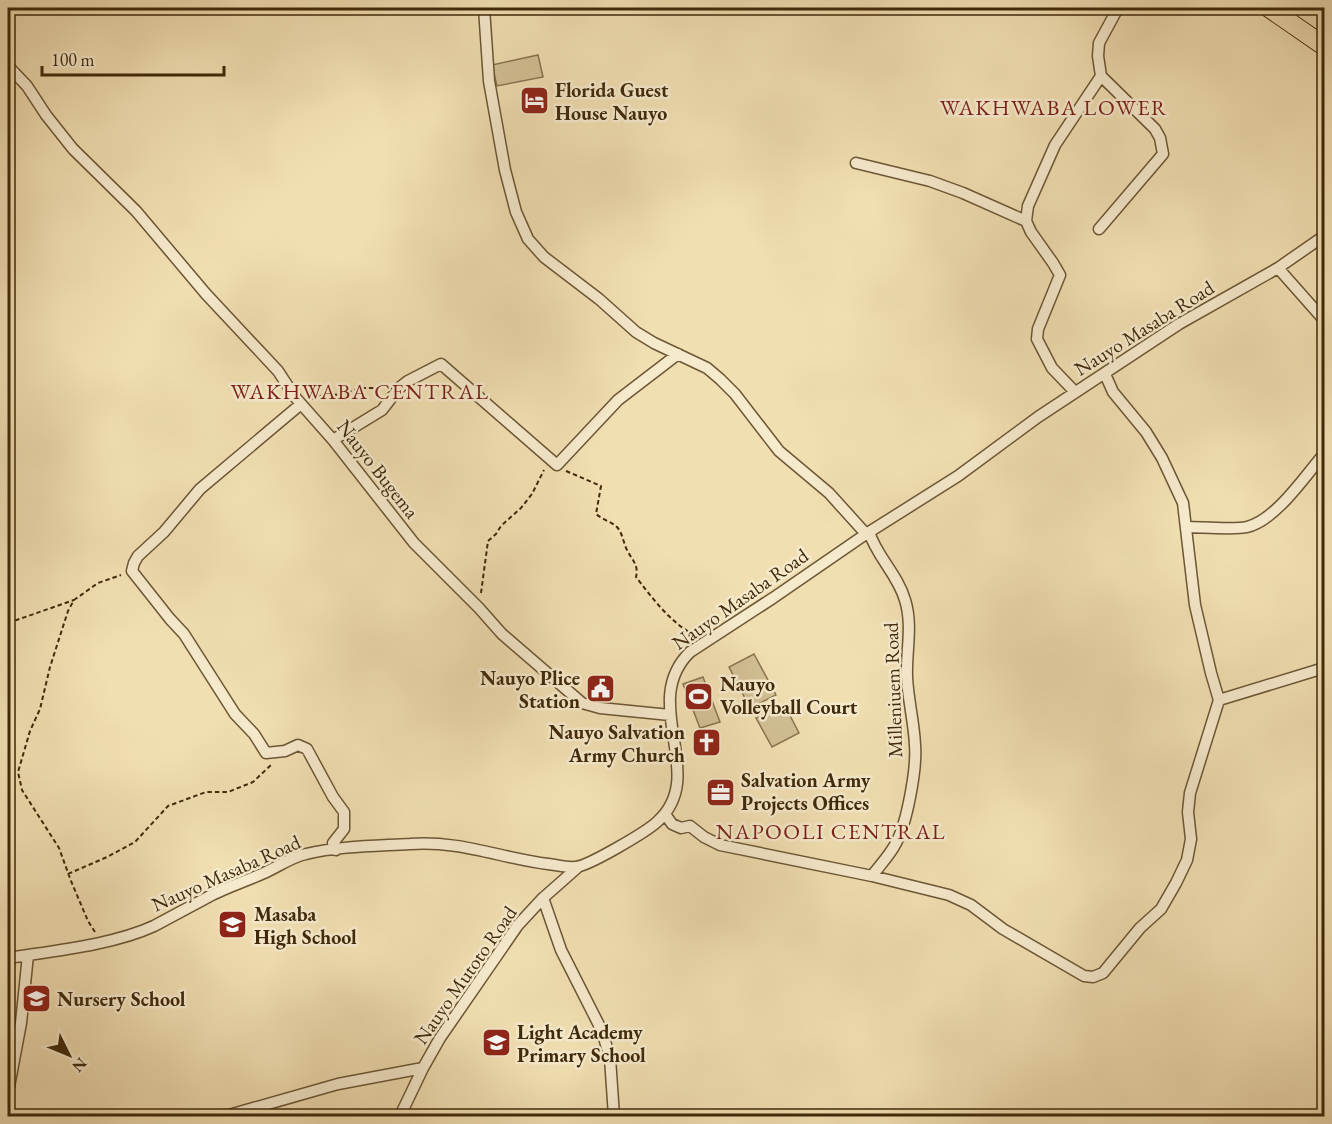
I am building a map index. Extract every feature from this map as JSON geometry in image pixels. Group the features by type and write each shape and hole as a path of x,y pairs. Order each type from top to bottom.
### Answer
{"main road":[{"path":"1269,8 1324,46"}],"street":[{"name":"Milleniuem Road","path":"484,8 489,81 505,170 516,212 528,239 544,257 591,292 636,332 707,368 720,379 735,394 779,451 829,493 868,533 900,585 905,599 909,629 907,679 916,748 913,776 901,832 895,845 872,876"},
{"path":"1099,229 1163,154 1160,138 1155,129 1101,76 1098,56 1100,43 1118,8"},
{"name":"Nauyo Bugema","path":"8,66 27,86 46,115 74,149 136,211 206,294 278,370 301,404 333,440 414,543 502,634 582,703 600,708 670,715"},
{"path":"1075,393 1052,368 1037,339 1038,329 1060,275 1026,222 1028,206 1044,167 1066,126 1101,76"},
{"path":"856,163 930,182 1026,222"},
{"name":"Nauyo Masaba Road","path":"8,958 102,942 151,927 212,895 303,854 412,843 457,845 521,860 577,868 648,830 665,813 678,787 669,693 672,676 679,662 690,652 958,476 1075,393 1179,324 1278,268 1324,236"},
{"path":"1278,268 1324,320"},
{"path":"333,440 382,410 399,388 408,381 441,364 557,465 618,400 678,354"},
{"path":"665,813 672,824 681,828 690,826 704,837 720,844 872,876 949,895 971,905 1003,929 1084,976 1093,977 1103,973 1140,928 1161,909 1187,860 1191,839 1188,812 1190,793 1219,700 1195,605 1183,503 1162,458 1146,432 1113,392 1105,374"},
{"path":"301,404 200,489 165,532 138,556 132,571 170,620 184,634 235,714 254,734 266,753 285,751 298,745 307,748 333,797 344,812 344,830 333,843 336,850"},
{"path":"1186,527 1247,527 1268,516 1292,494 1324,454"},
{"path":"1219,700 1324,668"},
{"name":"Nauyo Mutoto Road","path":"400,1116 423,1068 463,1003 518,925 543,898 577,868"},
{"path":"543,898 561,950 602,1031 610,1058 614,1116"},
{"path":"8,1092 21,1023 28,955"},
{"path":"202,1116 230,1115 338,1084 423,1068"}],"path":[{"path":"301,404 327,394 341,395 360,388 399,388"},
{"path":"479,608 488,540 532,494 547,464 557,465 574,476 601,486 596,514 615,524 621,533 638,570 636,577 657,604 680,627 706,641"},
{"path":"8,623 74,600 98,583 132,571"},
{"path":"74,600 58,638 39,709 18,772 22,790 59,848 88,921 102,942"},
{"path":"68,874 135,842 168,806 206,792 228,792 253,782 285,751"}],"shaded area":[{"path":"538,55 543,77 497,86 492,65"},
{"path":"754,654 776,695 750,708 729,667"},
{"name":"Nauyo Volleyball Court","path":"703,677 720,722 700,728 683,684"},
{"path":"784,704 799,733 772,747 756,718"}],"place":[{"name":"Florida Guest House Nauyo","path":"534,101"},
{"name":"Nauyo Plice Station","path":"601,689"},
{"name":"Nauyo Volleyball Court","path":"699,696"},
{"name":"Nauyo Salvation Army Church","path":"706,743"},
{"name":"Salvation Army Projects Offices","path":"720,792"},
{"name":"Masaba High School","path":"233,925"},
{"name":"Nursery School","path":"36,999"},
{"name":"Light Academy Primary School","path":"496,1043"}],"district":[{"name":"WAKHWABA LOWER","path":"1054,107"},
{"name":"WAKHWABA CENTRAL","path":"360,391"},
{"name":"NAPOOLI CENTRAL","path":"831,831"}]}
